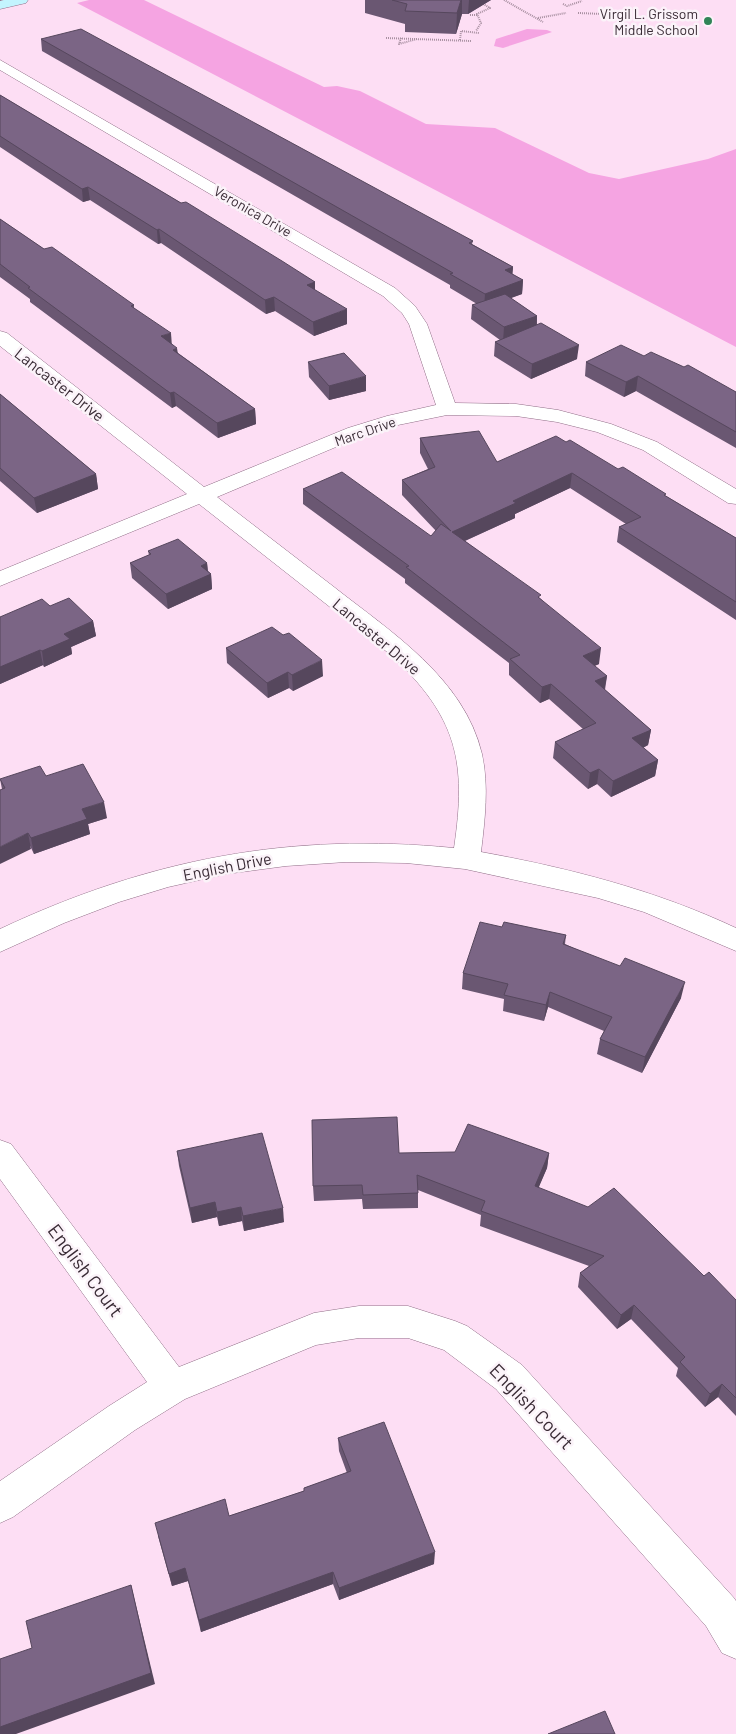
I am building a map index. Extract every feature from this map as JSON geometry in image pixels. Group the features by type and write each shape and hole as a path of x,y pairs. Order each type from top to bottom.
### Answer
{"main road":[{"path":"0,5 21,0"}],"street":[{"name":"Veronica Drive","path":"0,64 114,133 201,181 389,292 409,310 418,324 447,409"},
{"name":"Lancaster Drive","path":"0,337 399,650 436,689 460,728 468,749 472,771 472,818 466,859"},
{"name":"Marc Drive","path":"0,579 355,432 402,418 447,409 516,410 558,416 604,428 650,446 736,498"},
{"name":"English Drive","path":"0,941 56,915 122,891 186,874 251,860 331,853 394,854 466,859"},
{"path":"466,859 624,894 736,940"},
{"name":"English Court","path":"0,1154 172,1387"},
{"name":"English Court","path":"0,1504 122,1418 172,1387 314,1329 359,1322 408,1322 455,1337 509,1377 720,1612 736,1639"}],"path":[{"path":"470,15 476,15 490,8 476,0"},
{"path":"504,0 544,22"},
{"path":"563,4 567,6 582,1"},
{"path":"538,18 566,12"},
{"path":"578,13 604,14"},
{"path":"476,15 481,23 476,31"},
{"path":"460,40 461,31 476,31 479,33"},
{"path":"434,33 434,39"},
{"path":"386,38 472,41"},
{"path":"401,38 399,44 417,38"}],"shaded area":[{"path":"89,0 144,0 324,87 337,86 360,91 426,124 495,128 589,173 619,179 708,159 736,149 736,347 77,3"},
{"path":"527,29 552,32 503,48 494,46 496,39"}],"building":[{"path":"392,0 461,0 457,13 405,11 407,4"},
{"path":"81,29 473,241 469,243 513,267 505,270 523,280 485,294 450,274 453,273 41,39"},
{"path":"0,95 181,203 186,202 282,261 315,282 307,285 347,309 313,322 274,297 265,300 159,229 157,230 88,187 82,189 0,136"},
{"path":"0,219 44,249 52,247 134,305 131,306 171,333 161,336 177,348 173,350 255,409 217,423 174,392 170,393 28,288 30,287 0,264"},
{"path":"505,294 537,316 504,327 472,305"},
{"path":"541,323 579,345 532,364 495,342"},
{"path":"621,345 644,356 651,352 684,367 688,365 736,392 736,432 638,376 626,382 586,362"},
{"path":"344,353 366,376 329,386 308,362"},
{"path":"0,394 96,474 34,498 0,468"},
{"path":"479,431 497,462 556,436 566,442 570,440 618,469 623,467 666,494 664,495 736,538 736,602 619,527 641,517 572,473 513,501 516,503 452,532 541,595 538,597 601,648 583,656 607,676 595,681 651,730 632,738 658,760 613,781 599,769 590,773 555,742 596,723 551,684 542,687 510,659 520,655 406,567 409,566 303,489 342,472 431,536 441,524 451,531 402,480 435,467 420,438"},
{"path":"178,539 207,563 201,566 211,574 166,594 130,563 151,554 148,551"},
{"path":"69,598 93,621 64,634 70,639 0,667 0,617 42,599 50,606"},
{"path":"272,627 283,635 289,633 322,660 292,675 288,672 267,683 226,648"},
{"path":"83,764 104,802 82,809 87,819 31,838 28,833 0,847 0,790 5,788 0,779 40,766 46,776"},
{"path":"480,922 502,927 504,922 566,935 563,944 620,966 625,958 685,982 645,1057 600,1039 612,1017 550,992 546,1005 504,995 508,984 463,973"},
{"path":"397,1117 399,1153 455,1152 468,1124 549,1153 535,1186 588,1207 614,1188 704,1276 709,1272 736,1300 736,1398 722,1384 710,1394 680,1362 685,1357 634,1305 621,1315 580,1273 604,1256 481,1211 485,1201 417,1175 418,1193 363,1195 362,1185 313,1186 312,1120"},
{"path":"262,1133 283,1208 243,1216 241,1207 217,1212 215,1202 190,1208 177,1151"},
{"path":"384,1422 435,1552 339,1588 333,1572 199,1620 185,1568 169,1574 155,1523 225,1499 229,1516 304,1491 304,1488 351,1471 338,1438"},
{"path":"131,1585 151,1673 0,1727 0,1659 32,1648 26,1621"},
{"path":"605,1711 615,1734 548,1734"}],"place":[{"name":"Virgil L. Grissom Middle School","path":"708,21"}]}
